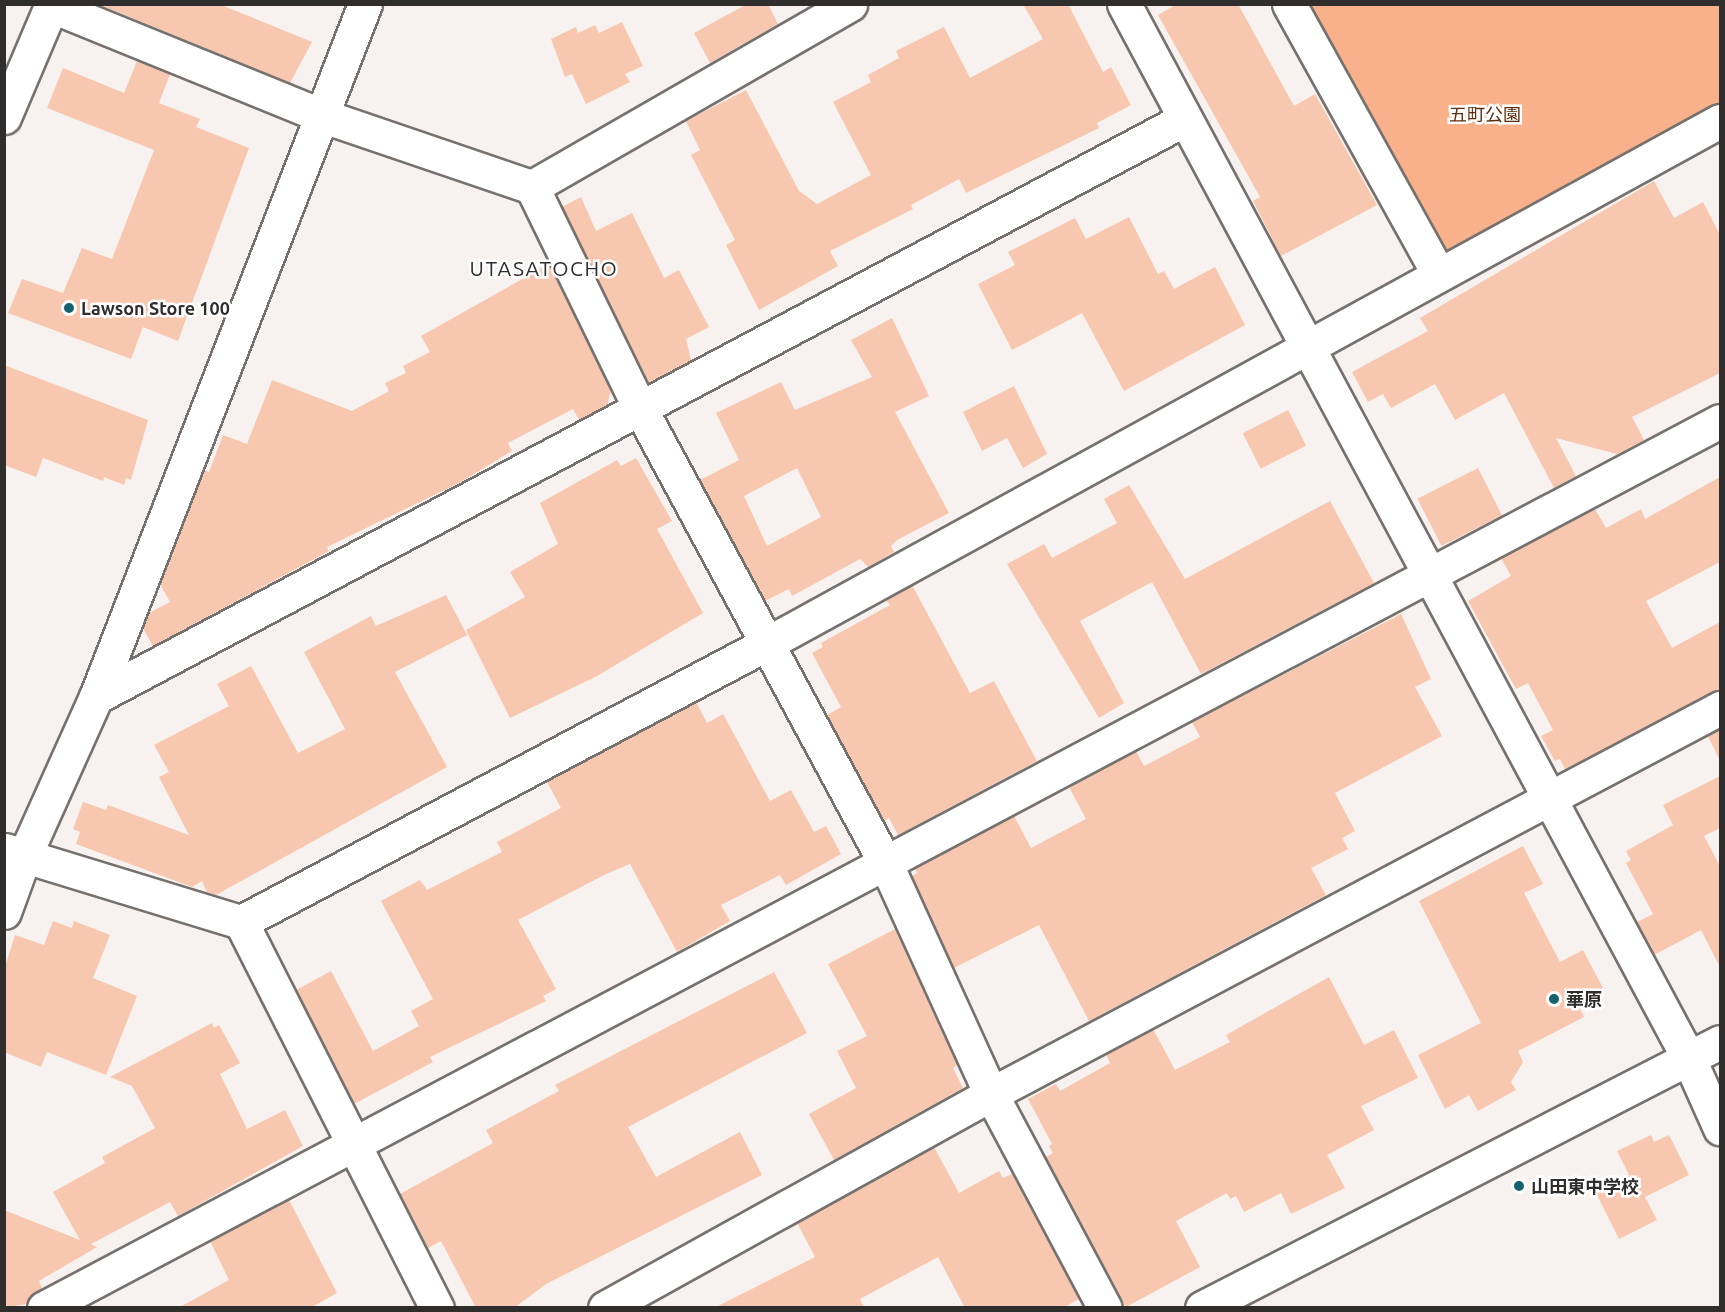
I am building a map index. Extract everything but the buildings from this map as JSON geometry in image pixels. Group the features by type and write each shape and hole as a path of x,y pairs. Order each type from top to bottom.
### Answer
{"street":[{"path":"4,912 14,853 96,697 365,4"},
{"path":"532,187 814,12 850,4"},
{"path":"1124,4 1183,120 1546,798 1689,1059 1720,1128"},
{"path":"1289,4 1438,273"},
{"path":"4,117 52,5 320,115 532,187 641,410 886,864 991,1094 1105,1308"},
{"path":"96,697 641,410 1183,120"},
{"path":"14,853 241,922 768,643 1304,346 1720,121"},
{"path":"45,1308 354,1148 886,864 1429,579 1720,421"},
{"path":"606,1308 991,1094 1546,798 1720,708"},
{"path":"241,922 437,1308"},
{"path":"1202,1308 1720,1042"}],"green space":[{"name":"五町公園","path":"1297,5 1720,5 1720,111 1441,261"}],"place":[{"name":"Lawson Store 100","path":"69,308"},
{"name":"華原","path":"1554,999"},
{"name":"山田東中学校","path":"1519,1186"}],"district":[{"name":"UTASATOCHO","path":"544,268"}]}
